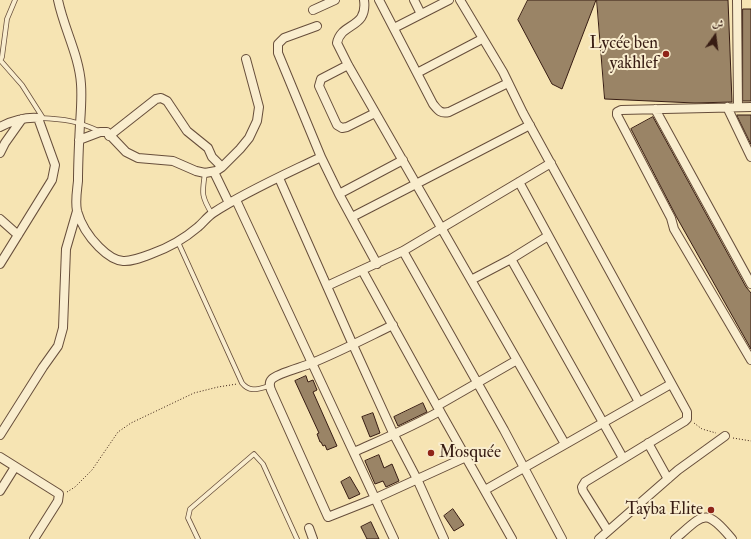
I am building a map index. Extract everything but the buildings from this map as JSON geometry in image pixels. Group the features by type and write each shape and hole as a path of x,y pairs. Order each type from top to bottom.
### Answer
{"street":[{"path":"58,0 61,16 80,71 82,96 76,202 85,231 110,258 118,261 133,260 178,242 197,228 212,214 232,202 321,157"},
{"path":"313,10 335,0"},
{"path":"364,0 365,7 363,15 358,22 341,34 337,43 375,113 565,444"},
{"path":"379,0 433,104 439,111 443,113 449,112 508,83"},
{"path":"414,0 421,14"},
{"path":"394,28 448,0"},
{"path":"460,0 503,72 530,125 685,409 687,419 685,422 585,482 582,487 587,498 608,531"},
{"path":"737,0 738,107"},
{"path":"316,26 284,38 278,44 278,50 321,157 339,194 377,264"},
{"path":"417,73 482,39"},
{"path":"79,140 100,132 107,132 109,136 126,152 138,158 173,161 196,171 214,172 222,167 249,138 257,121 259,107 246,58"},
{"path":"348,65 322,79 319,86 337,125 342,128 347,127 375,113"},
{"path":"109,136 156,99 161,98 167,101 188,131 208,148 212,157 222,167"},
{"path":"727,107 751,157"},
{"path":"751,107 621,110 617,112 616,115 671,218 674,229 751,360"},
{"path":"655,109 751,284"},
{"path":"0,127 22,119 40,118 56,165 52,180 0,264"},
{"path":"0,153 22,119"},
{"path":"352,217 530,125"},
{"path":"339,194 403,160"},
{"path":"327,286 403,251 551,163"},
{"path":"214,172 232,202 312,363 394,539"},
{"path":"279,178 394,435 417,479 444,539"},
{"path":"519,182 639,402"},
{"path":"0,435 58,346 63,328 66,249 78,211"},
{"path":"0,220 18,235"},
{"path":"471,280 511,259 548,236"},
{"path":"403,251 562,539"},
{"path":"511,259 623,458"},
{"path":"362,270 512,539"},
{"path":"392,325 353,345 278,376 272,379 269,386 328,517 376,498 466,457"},
{"path":"354,452 421,422 438,408 516,360"},
{"path":"485,490 671,384"},
{"path":"599,539 685,465 725,436"},
{"path":"648,443 668,479"},
{"path":"0,457 58,493 60,496 34,539"},
{"path":"0,491 15,466"},
{"path":"675,539 697,520 706,517 713,518 732,539"},
{"path":"309,528 313,539"}],"lane":[{"path":"15,0 7,19 2,57 0,61 22,85 40,118 68,120 80,123 100,132"},
{"path":"205,172 202,189 205,202 212,214"},
{"path":"178,242 242,383 250,390 269,386"},
{"path":"198,539 188,518 190,509 254,454 263,464 297,539"}],"path":[{"path":"60,496 75,486 92,470 118,432 131,423 194,393 242,383"}],"place":[{"name":"Lycée ben yakhlef","path":"666,54"},
{"name":"Mosquée","path":"431,453"},
{"name":"Tayba Elite","path":"711,510"}]}
